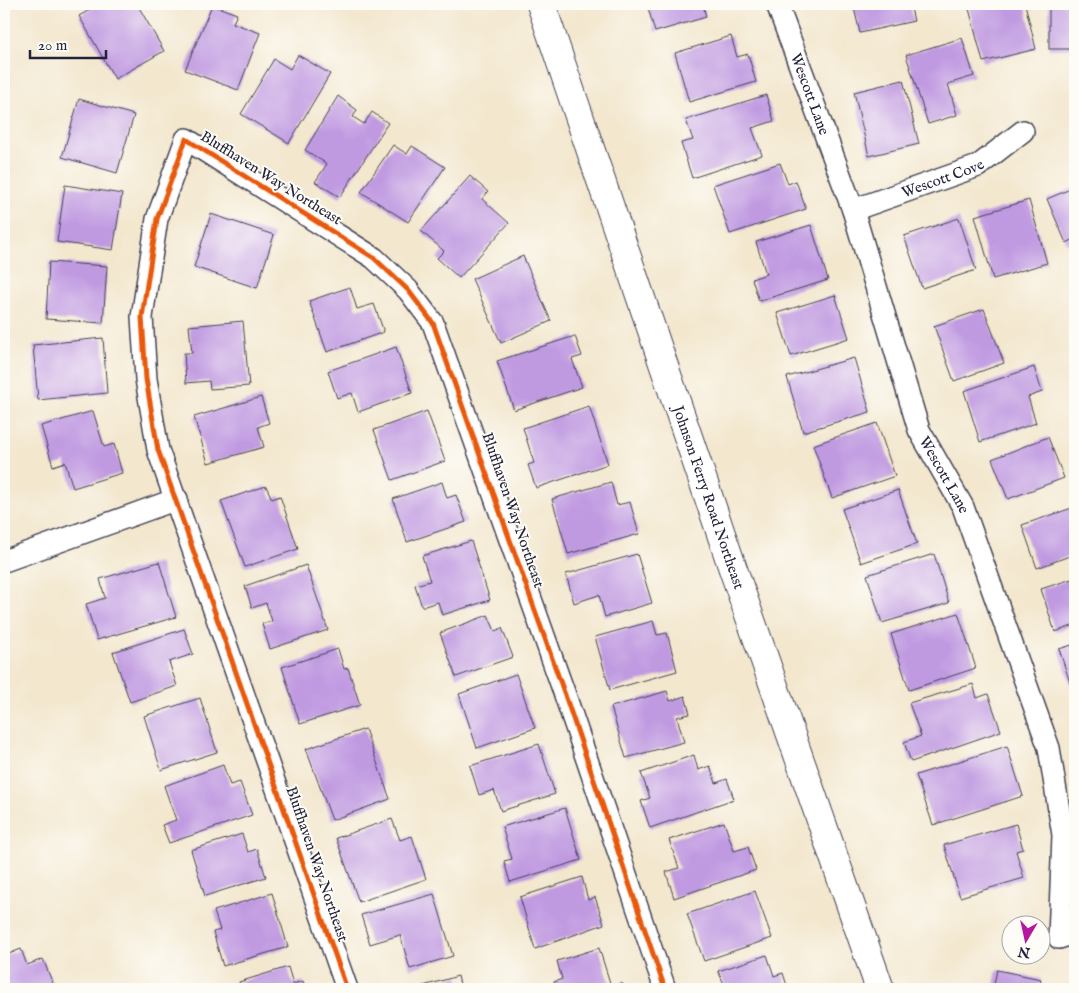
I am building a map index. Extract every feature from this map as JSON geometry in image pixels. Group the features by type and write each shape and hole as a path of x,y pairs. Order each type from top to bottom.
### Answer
{"main road":[{"name":"Johnson Ferry Road Northeast","path":"541,4 733,569 880,989"}],"street":[{"name":"Wescott Lane","path":"777,4 853,210 919,430 963,507 1049,748 1063,835 1059,938 1075,933"},
{"name":"Wescott Cove","path":"853,210 978,166 1023,131"},
{"name":"Bluffhaven Way Northeast","path":"347,989 158,450 146,379 142,317 157,219 186,139 374,258 408,290 433,323 562,686 665,989"},
{"path":"4,561 176,499"}],"building":[{"path":"100,4 114,4 116,7 122,4 137,4 164,51 115,79 79,16"},
{"path":"647,4 703,4 706,17 655,32"},
{"path":"853,4 910,4 914,21 860,33"},
{"path":"1025,4 1036,49 983,62 968,5"},
{"path":"1049,4 1075,4 1075,49 1049,49"},
{"path":"212,5 237,14 233,23 260,33 238,90 185,70"},
{"path":"731,36 737,57 748,54 756,82 689,102 675,53"},
{"path":"962,38 974,76 948,84 957,115 928,124 906,55"},
{"path":"298,55 330,74 289,143 241,114 274,59 290,69"},
{"path":"903,80 919,144 869,156 854,92"},
{"path":"766,95 774,121 752,128 762,155 692,178 681,143 693,140 686,120"},
{"path":"338,96 357,110 353,117 364,124 372,112 388,123 340,197 315,182 327,164 305,150"},
{"path":"79,99 134,115 117,173 62,157"},
{"path":"393,145 407,154 412,146 445,167 408,222 361,192"},
{"path":"780,163 788,184 796,181 806,209 730,234 713,185"},
{"path":"470,176 488,192 482,199 509,223 459,278 437,258 444,251 421,231"},
{"path":"65,185 122,194 113,250 57,242"},
{"path":"1075,187 1075,239 1066,243 1047,199"},
{"path":"1029,200 1047,263 993,279 975,216"},
{"path":"211,214 274,235 257,288 194,267"},
{"path":"959,218 976,270 922,288 904,236"},
{"path":"811,225 828,280 759,301 752,279 766,274 756,242"},
{"path":"523,256 551,321 501,343 472,279"},
{"path":"49,262 107,266 103,323 46,319"},
{"path":"350,287 357,309 374,304 384,332 327,352 309,301"},
{"path":"835,295 849,338 791,356 777,313"},
{"path":"984,309 1004,363 954,381 934,326"},
{"path":"243,321 249,386 210,389 209,381 186,383 184,353 192,353 189,326"},
{"path":"575,336 582,356 572,359 582,387 514,410 497,361"},
{"path":"103,338 107,393 38,400 33,345"},
{"path":"396,347 412,393 358,412 352,393 337,398 328,371"},
{"path":"854,358 870,412 803,432 787,377"},
{"path":"1034,367 1042,392 1028,397 1036,423 980,442 964,391"},
{"path":"261,397 269,423 258,427 264,447 208,463 194,417"},
{"path":"589,406 608,464 536,488 528,465 534,463 523,428"},
{"path":"93,411 104,447 114,444 122,473 73,488 65,462 53,466 41,426"},
{"path":"427,411 445,461 392,480 374,430"},
{"path":"877,423 895,476 832,498 813,445"},
{"path":"1048,437 1064,478 1008,499 992,459"},
{"path":"442,482 447,498 456,495 466,522 407,542 393,499"},
{"path":"611,482 617,505 630,502 639,534 568,554 552,499"},
{"path":"266,486 272,499 280,496 298,549 245,567 221,501"},
{"path":"898,490 917,544 861,563 842,509"},
{"path":"1075,507 1075,554 1037,568 1022,525"},
{"path":"471,541 490,600 442,615 438,602 422,607 415,585 430,581 422,556"},
{"path":"637,554 652,603 605,617 599,595 574,603 566,574"},
{"path":"934,554 949,603 882,623 867,575"},
{"path":"159,562 176,617 97,640 86,604 105,598 100,579"},
{"path":"306,565 328,630 270,649 262,624 272,621 266,603 252,608 245,586"},
{"path":"1075,578 1075,625 1055,632 1041,589"},
{"path":"958,613 976,668 909,690 891,634"},
{"path":"488,615 495,631 502,628 513,657 456,677 440,633"},
{"path":"653,621 657,635 667,633 677,671 610,690 595,637"},
{"path":"184,629 193,654 169,662 177,686 130,702 113,652"},
{"path":"1075,644 1075,698 1059,649"},
{"path":"338,649 344,669 348,668 360,705 300,724 282,667"},
{"path":"516,674 535,728 477,748 459,694"},
{"path":"973,684 977,698 988,694 1001,731 911,762 904,742 921,736 909,703"},
{"path":"667,691 670,701 685,696 690,714 677,717 684,742 626,758 611,707"},
{"path":"200,698 217,752 161,770 144,716"},
{"path":"365,729 390,799 332,820 306,749"},
{"path":"539,744 555,794 501,811 494,790 479,795 470,766"},
{"path":"1007,746 1023,796 933,825 916,775"},
{"path":"694,755 698,770 710,766 716,783 727,779 734,799 650,828 641,801 650,798 641,773"},
{"path":"223,765 230,785 240,782 252,815 169,843 162,825 176,820 164,786"},
{"path":"565,808 581,860 510,882 504,861 512,859 502,827"},
{"path":"392,819 400,840 412,836 426,879 359,902 336,838"},
{"path":"724,822 734,851 748,847 756,870 674,898 666,872 679,868 669,840"},
{"path":"1016,824 1023,849 1016,851 1024,878 960,897 944,845"},
{"path":"242,834 248,852 257,849 266,877 205,896 191,850"},
{"path":"582,877 588,900 595,897 604,924 535,949 520,897"},
{"path":"755,891 772,938 704,961 687,914"},
{"path":"272,893 288,947 223,966 213,932 220,930 214,911"},
{"path":"434,894 453,956 410,969 400,935 370,944 361,915"},
{"path":"599,948 611,986 622,983 624,989 556,989 554,982 562,979 557,961"},
{"path":"21,949 27,965 43,959 55,989 4,989 4,956"},
{"path":"767,955 774,976 783,973 788,989 714,989 725,986 718,971"},
{"path":"288,967 293,984 303,981 306,989 241,989 239,982"},
{"path":"997,970 1041,979 1039,989 993,989"},
{"path":"458,976 461,989 413,989"},
{"path":"1075,984 1075,989 1065,989 1065,985"}],"cycle path":[{"path":"347,989 158,450 146,379 142,317 157,219 186,139 374,258 408,290 433,323 565,695 665,989"}]}
